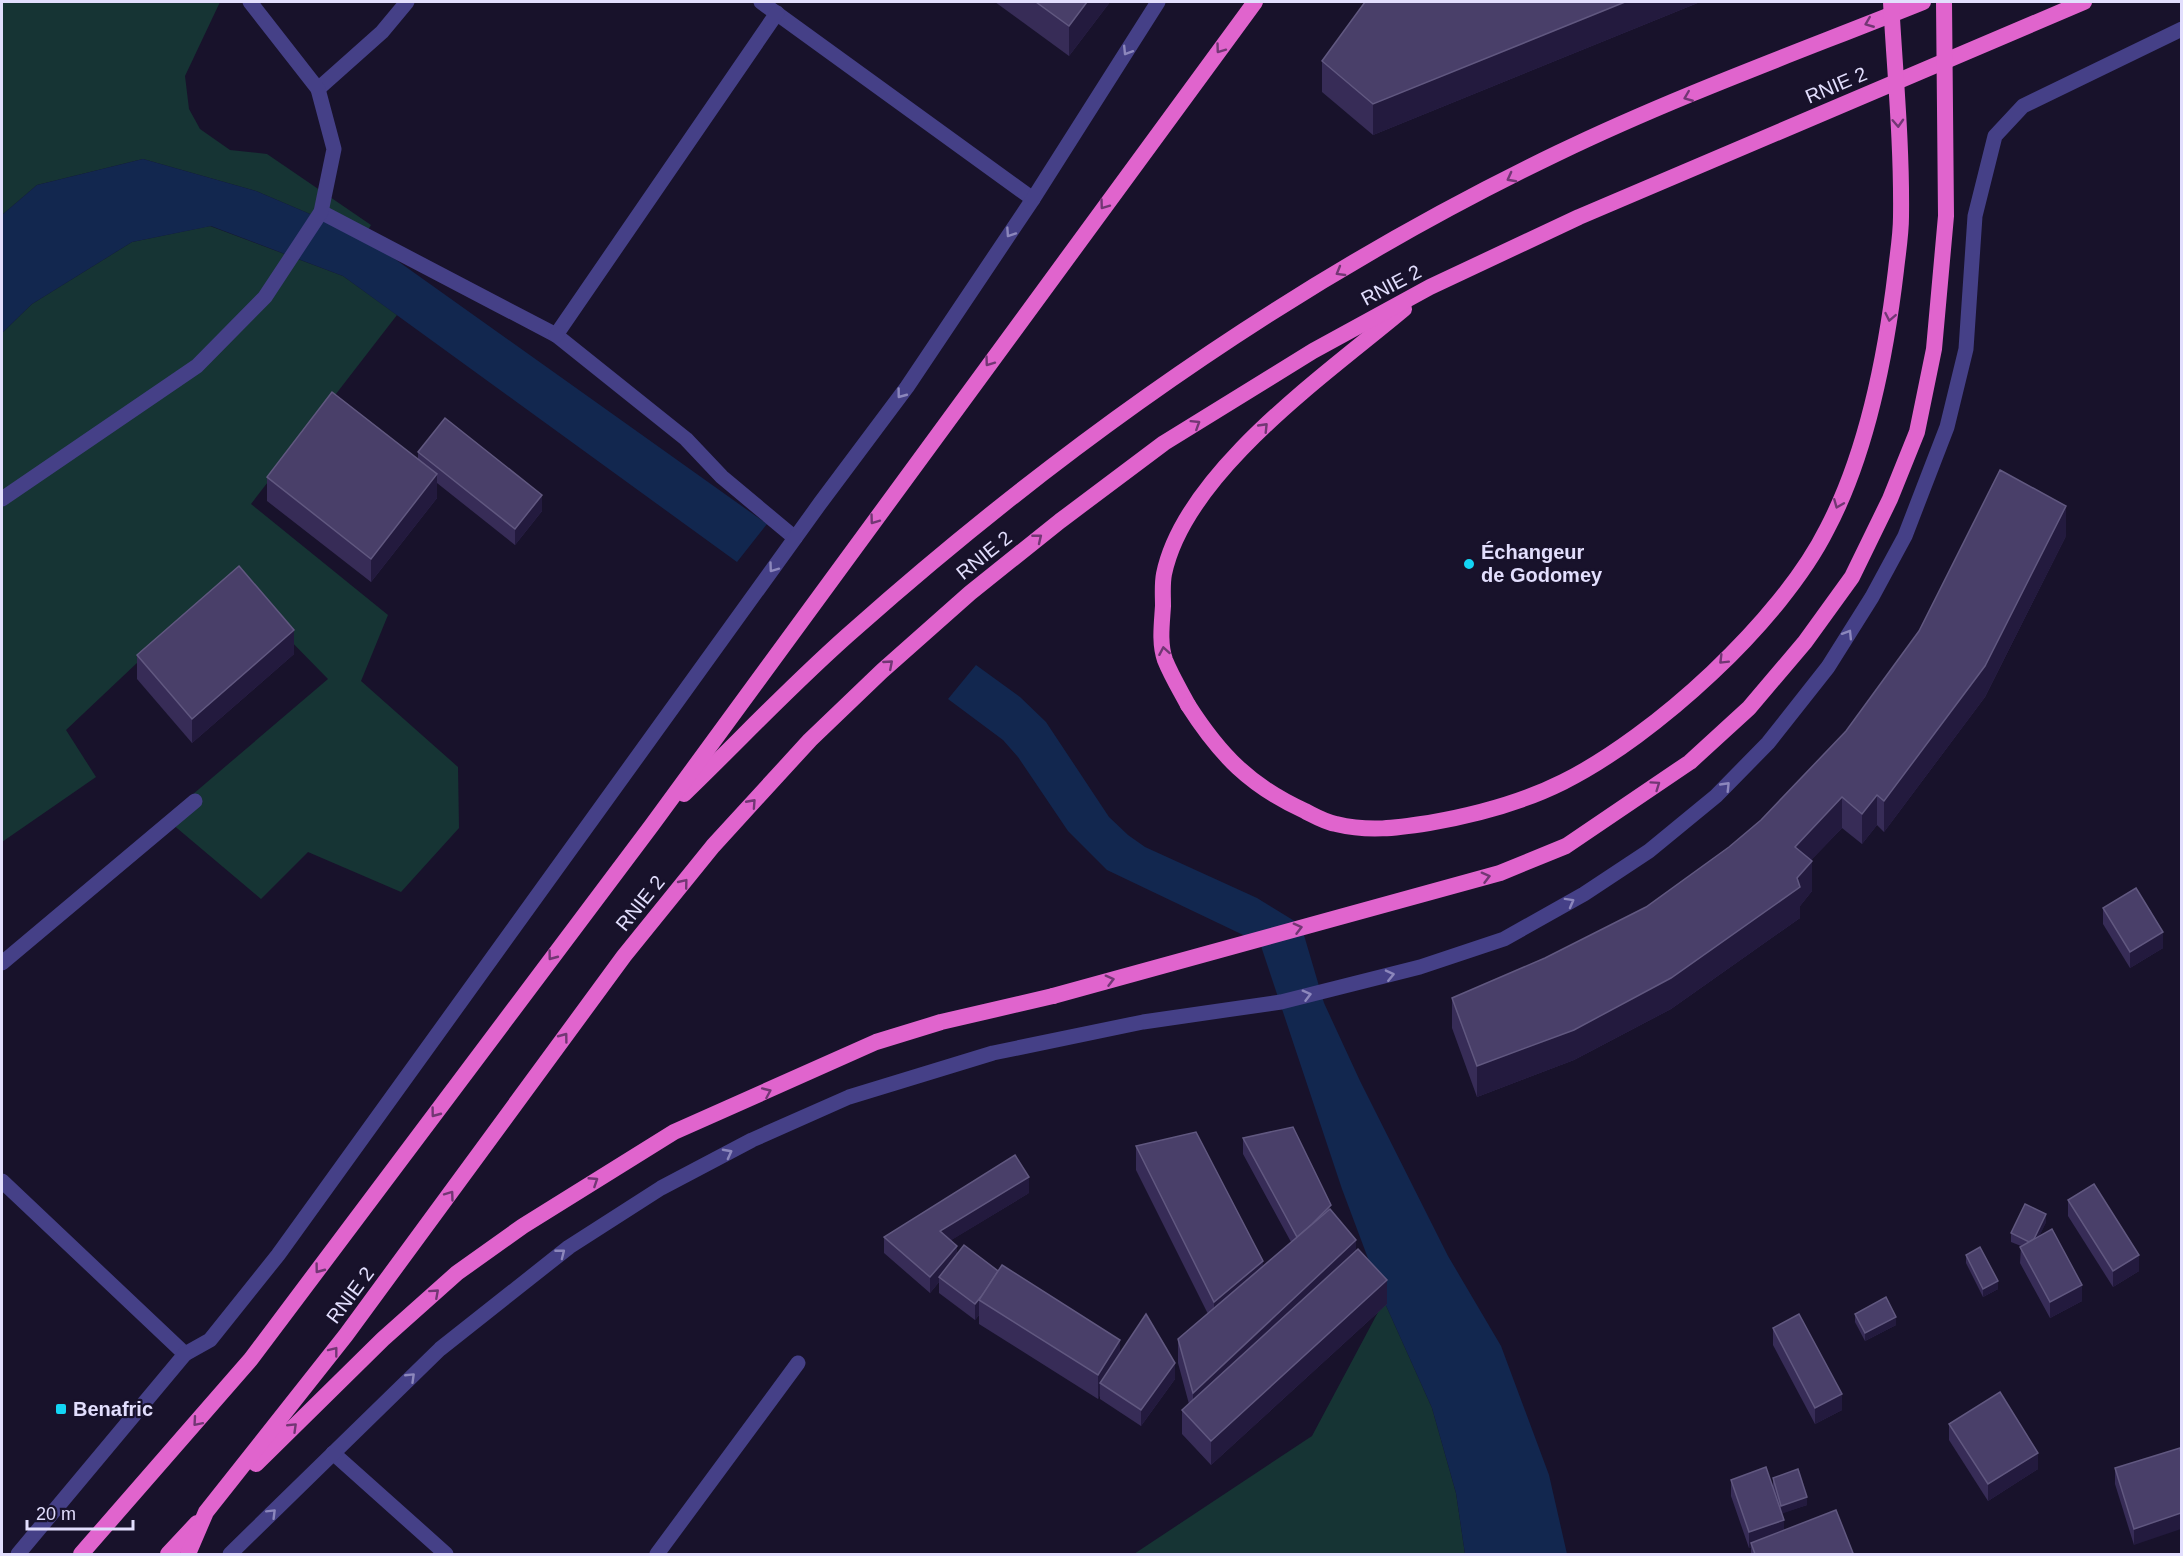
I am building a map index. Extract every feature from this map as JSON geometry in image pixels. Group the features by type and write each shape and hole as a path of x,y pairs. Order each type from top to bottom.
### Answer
{"highway":[{"path":"81,1554 251,1359 652,825 1255,2"},
{"path":"1430,287 1283,406 1241,450 1184,522 1164,575 1161,629 1165,659 1188,705 1212,741 1238,770 1279,799 1332,824 1378,831 1484,813 1563,782 1637,735 1690,692 1791,589 1828,529 1851,471 1875,393 1892,303 1901,220 1891,2"},
{"name":"RNIE 2","path":"652,825 855,629 999,509 1124,411 1268,314 1427,221 1558,153 1673,103 1923,2"},
{"path":"168,1554 206,1512 383,1339 457,1273 604,1173 674,1132 876,1042 941,1022 1053,996 1500,873 1566,846 1690,762 1749,708 1805,642 1852,577 1890,498 1917,432 1934,349 1946,216 1944,2"},
{"name":"RNIE 2","path":"206,1512 346,1335 624,956 713,846 810,740 882,670 970,593 1060,521 1164,443 1313,351 1430,287 1580,217 2084,2"},
{"path":"188,1554 206,1512"}],"street":[{"path":"2,499 197,366 265,297 321,212 334,149 318,89 250,2"},
{"path":"318,89 382,32 407,2"},
{"path":"761,2 1033,199"},
{"path":"18,1554 185,1354 210,1340 278,1255 795,538 907,387 1033,199 1158,2"},
{"path":"556,334 777,13"},
{"path":"230,1554 440,1349 568,1247 661,1188 752,1140 849,1097 993,1053 1143,1022 1281,1002 1420,968 1504,939 1584,894 1649,851 1716,796 1768,743 1828,667 1872,597 1905,536 1947,428 1966,349 1975,216 1995,136 2023,106 2181,29"},
{"path":"321,212 483,294 556,334 686,439 722,477 795,538"},
{"path":"2,963 195,801"},
{"path":"2,1181 185,1354"},
{"path":"657,1554 798,1363"},
{"path":"333,1453 446,1554"}],"green space":[{"path":"2,2 220,2 185,76 189,109 200,129 230,150 267,154 371,225 364,237 256,191 143,159 37,185 2,215"},
{"path":"210,226 343,276 397,315 251,504 388,615 361,681 458,767 459,828 401,892 308,852 261,899 165,818 328,679 228,577 66,730 96,777 2,842 2,333 32,304 132,242"},
{"path":"1384,1301 1432,1408 1456,1493 1465,1554 1134,1554 1312,1436"}],"water":[{"path":"143,159 256,191 364,237 767,524 737,562 343,276 211,226 132,242 32,304 2,333 2,215 37,185"},
{"path":"976,665 1020,697 1046,722 1109,817 1128,835 1145,847 1257,898 1301,925 1324,1003 1360,1081 1448,1256 1501,1346 1549,1475 1567,1554 1465,1554 1456,1493 1432,1408 1384,1301 1342,1189 1260,943 1107,870 1068,831 1018,757 1003,740 948,699"}],"building":[{"path":"1036,2 1087,2 1069,26"},
{"path":"1365,2 1625,2 1373,104 1322,61"},
{"path":"332,392 437,474 371,559 267,477"},
{"path":"445,418 542,495 515,529 418,452"},
{"path":"2000,470 2066,506 1985,666 1884,801 1877,795 1862,814 1842,797 1795,847 1812,861 1797,878 1800,887 1671,978 1574,1030 1477,1066 1452,998 1545,958 1646,907 1729,847 1761,820 1846,731 1919,631"},
{"path":"239,566 294,630 192,719 137,655"},
{"path":"2136,888 2163,932 2130,952 2103,908"},
{"path":"1293,1127 1331,1205 1297,1237 1243,1138"},
{"path":"1196,1132 1263,1261 1214,1302 1136,1146"},
{"path":"1015,1155 1029,1177 940,1231 957,1246 930,1277 884,1237"},
{"path":"2094,1184 2139,1255 2113,1271 2068,1200"},
{"path":"2025,1204 2046,1214 2034,1239 2029,1242 2011,1233"},
{"path":"1330,1209 1356,1240 1193,1393 1178,1339"},
{"path":"2052,1229 2082,1285 2050,1302 2020,1247"},
{"path":"964,1245 998,1271 975,1304 939,1277"},
{"path":"1980,1247 1998,1281 1983,1289 1966,1255"},
{"path":"1358,1249 1387,1280 1211,1441 1182,1410"},
{"path":"1002,1265 1120,1340 1098,1375 979,1300"},
{"path":"1886,1297 1896,1317 1865,1333 1855,1314"},
{"path":"1146,1314 1175,1363 1141,1410 1100,1383"},
{"path":"1799,1314 1842,1394 1815,1408 1773,1328"},
{"path":"2000,1392 2038,1453 1988,1484 1949,1424"},
{"path":"2180,1448 2181,1513 2134,1529 2115,1468"},
{"path":"1766,1467 1784,1520 1749,1532 1731,1480"},
{"path":"1798,1469 1807,1497 1781,1506 1773,1478"},
{"path":"1836,1510 1853,1553 1755,1554 1751,1543"}],"place":[{"name":"Échangeur de Godomey","path":"1469,564"},
{"name":"Benafric","path":"61,1409"}]}
